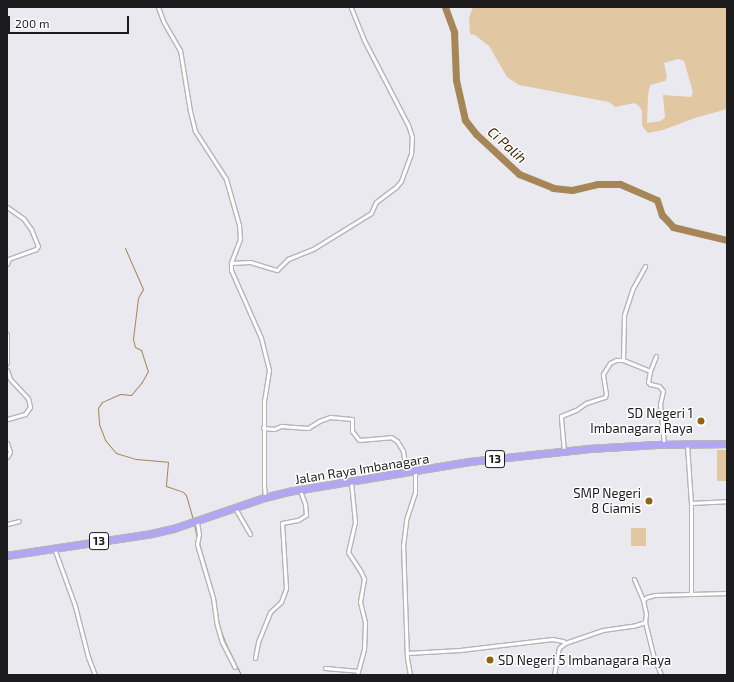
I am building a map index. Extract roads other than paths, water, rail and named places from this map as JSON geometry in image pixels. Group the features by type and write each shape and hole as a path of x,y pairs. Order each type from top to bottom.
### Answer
{"highway":[{"name":"Jalan Raya Imbanagara","path":"7,556 152,534 194,523 265,498 300,490 470,462 564,452 664,445 727,444"}],"street":[{"path":"158,7 163,21 180,50 195,131 221,170 228,184 240,232 240,239 231,263 231,270 261,338 269,370 264,400 263,428 265,498"},
{"path":"231,263 250,262 277,270 290,257 313,249 371,213 376,202 396,187 401,181 411,154 412,137 408,124 364,40 351,7"},
{"path":"7,207 23,218 31,229 38,246 34,250 9,260 7,264"},
{"path":"623,360 624,315 633,288 645,266"},
{"path":"7,334 7,363"},
{"path":"656,356 650,371 648,382 659,386 663,391 660,404 664,445"},
{"path":"564,452 562,416 576,410 586,403 605,397 606,394 603,374 605,369 612,361 623,360 650,371"},
{"path":"7,370 10,379 28,398 30,407 25,414 7,419"},
{"path":"263,428 274,429 280,426 308,428 330,416 351,418 353,420 352,431 358,440 391,437 395,439 403,451 406,473"},
{"path":"7,443 10,452 7,457"},
{"path":"687,445 691,503 691,594"},
{"path":"410,675 407,654 404,590 404,531 414,493 415,472"},
{"path":"351,482 356,522 348,552 364,579 360,602 365,622 364,649 357,675"},
{"path":"255,658 258,642 270,612 281,602 286,588 282,523 298,520 306,515 305,504 300,490"},
{"path":"691,503 726,501"},
{"path":"234,508 250,534"},
{"path":"7,524 19,520"},
{"path":"194,523 198,536 196,541 213,598 217,625 222,642 235,667"},
{"path":"54,548 75,606 88,657 95,675"},
{"path":"634,579 644,600 646,614 645,622 653,655 661,675"},
{"path":"644,600 647,597 655,595 727,593"},
{"path":"554,675 559,648 565,644 603,630 633,626 645,622"},
{"path":"407,654 468,649 552,639 563,641 565,644"},
{"path":"325,668 358,671"}],"waterway":[{"name":"Ci Palih","path":"445,7 454,32 456,80 465,120 476,134 519,174 553,188 572,190 597,184 620,184 657,200 662,215 673,227 727,240"},
{"path":"125,248 143,289 138,298 133,339 135,347 141,350 148,371 142,382 131,395 120,394 102,402 98,408 99,424 105,440 116,453 136,459 168,462 166,486 183,492 186,495 193,520"},
{"path":"194,525 197,538"},
{"path":"199,543 215,598 219,625 225,642 241,675"},
{"path":"251,675 260,675"}],"place":[{"name":"SD Negeri 1 Imbanagara Raya","path":"701,421"},
{"name":"SMP Negeri 8 Ciamis","path":"649,501"},
{"name":"SD Negeri 5 Imbanagara Raya","path":"490,660"}]}
